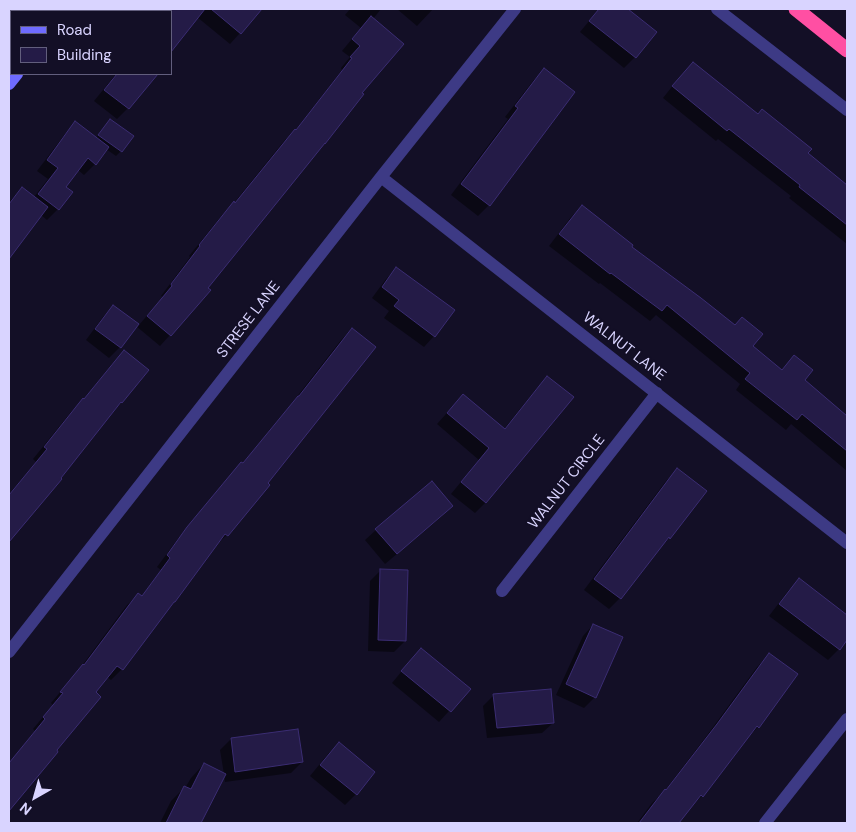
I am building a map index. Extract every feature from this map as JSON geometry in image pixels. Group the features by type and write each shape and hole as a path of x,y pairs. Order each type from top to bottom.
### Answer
{"highway":[{"path":"796,9 847,50"}],"street":[{"name":"STRESE LANE","path":"9,652 381,177 516,9"},
{"path":"717,9 847,110"},
{"name":"WALNUT LANE","path":"381,177 847,543"},
{"name":"WALNUT CIRCLE","path":"502,591 657,393"},
{"path":"765,823 847,719"}],"building":[{"path":"205,9 172,51 172,10"},
{"path":"211,9 262,9 241,34"},
{"path":"599,9 628,9 657,32 636,58 589,21"},
{"path":"371,16 404,44 362,93 364,94 325,144 208,288 211,290 171,336 147,316 172,286 171,284 199,245 234,201 235,203 296,130 352,58 350,57 360,46 352,39"},
{"path":"693,62 758,114 762,109 812,149 808,153 847,185 847,225 799,187 800,185 729,129 727,131 672,86"},
{"path":"544,68 575,92 490,206 461,184 518,108 515,106"},
{"path":"116,75 157,75 129,109 104,90"},
{"path":"110,119 134,136 122,152 98,135"},
{"path":"75,121 109,147 96,165 88,158 66,187 73,192 59,210 38,194 58,168 47,160"},
{"path":"22,187 48,207 9,259 9,204"},
{"path":"582,205 633,245 632,247 735,325 742,317 763,334 753,346 782,370 794,355 813,370 805,380 847,416 847,451 802,414 797,420 745,379 750,373 667,305 662,311 610,274 559,234"},
{"path":"396,267 455,310 435,337 394,306 399,300 382,287"},
{"path":"113,305 139,324 121,348 95,329"},
{"path":"352,328 376,347 268,483 270,485 228,536 225,534 123,670 117,666 96,692 101,697 9,811 9,763 45,719 43,717 63,693 60,692 84,665 138,593 142,596 170,558 167,555 187,527 299,396"},
{"path":"124,350 149,370 121,402 62,479 9,542 9,495 47,449 44,447"},
{"path":"547,376 574,397 486,503 461,482 489,448 447,413 463,394 505,429"},
{"path":"677,468 707,491 621,599 594,579"},
{"path":"432,481 453,506 397,554 375,529"},
{"path":"380,569 408,570 406,641 378,640"},
{"path":"799,578 847,615 847,640 840,650 779,604"},
{"path":"593,624 623,637 596,698 566,684"},
{"path":"421,648 471,689 451,712 401,671"},
{"path":"769,653 798,674 759,728 757,726 703,797 701,795 679,823 639,823 717,724"},
{"path":"551,689 554,723 497,728 493,694"},
{"path":"298,729 303,762 235,772 231,738"},
{"path":"339,742 375,772 357,795 320,765"},
{"path":"204,763 226,774 201,823 166,823 184,786 191,789"}]}
